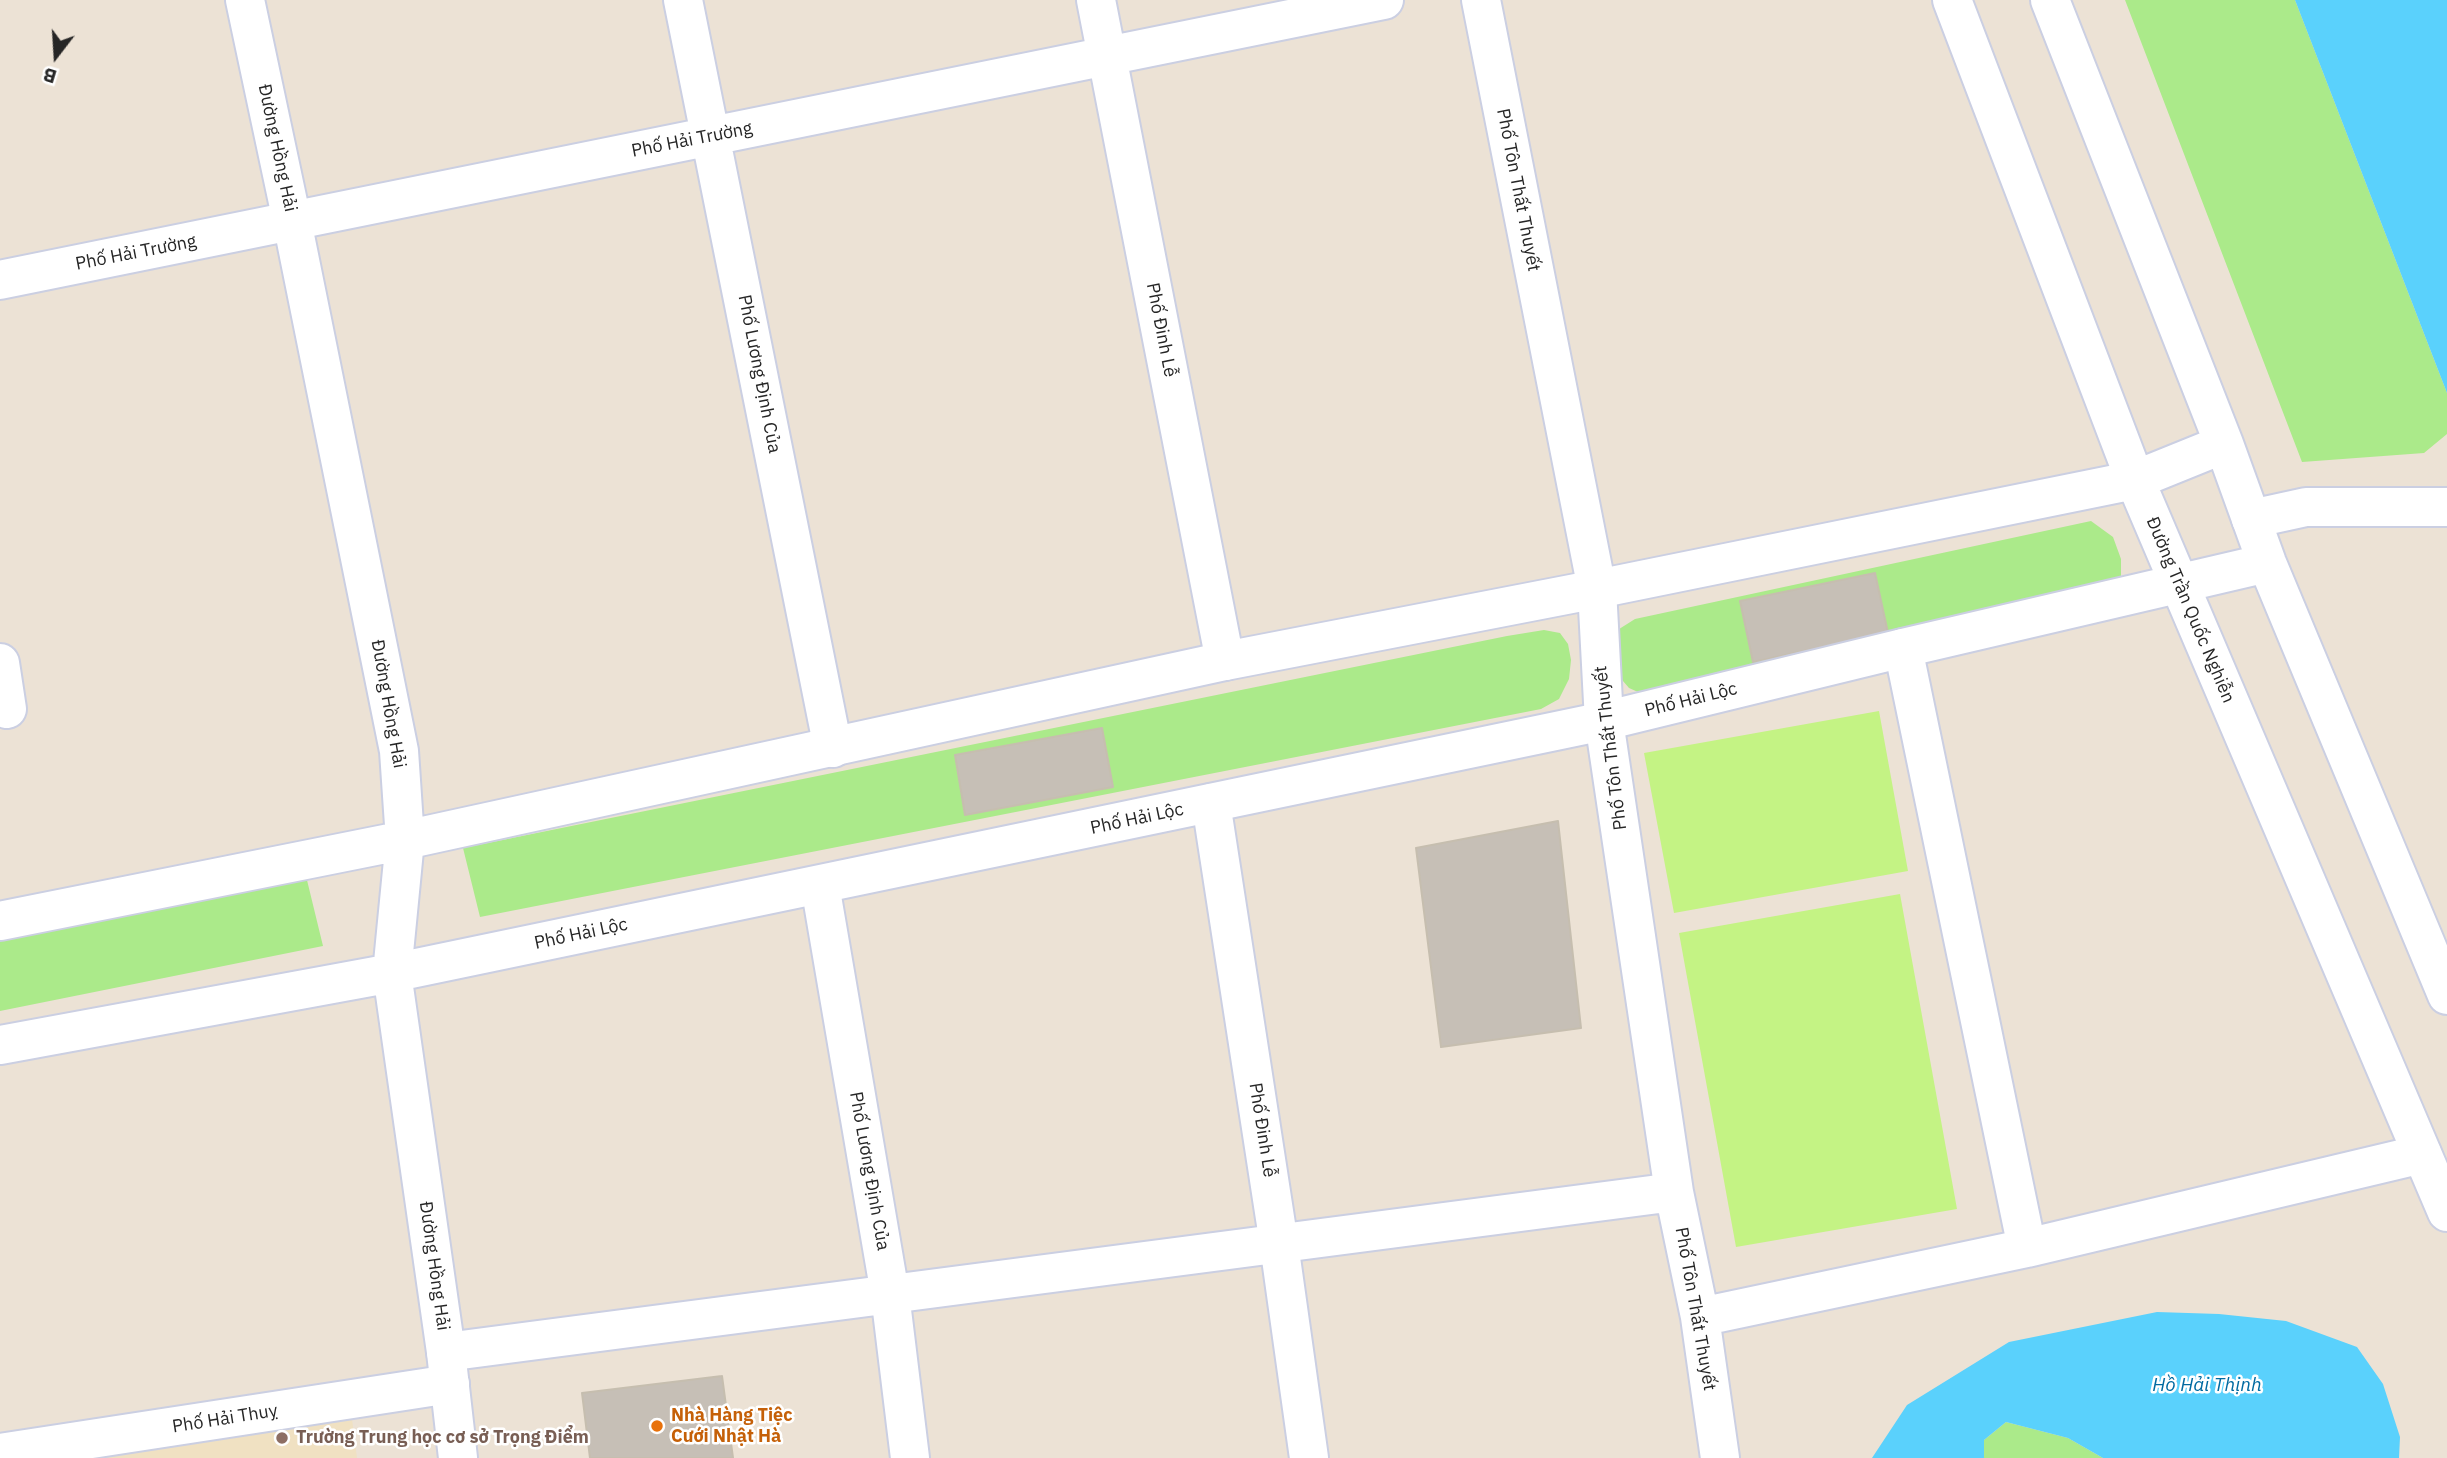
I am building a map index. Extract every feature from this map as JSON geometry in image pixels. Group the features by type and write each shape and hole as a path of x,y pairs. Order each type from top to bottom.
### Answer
{"street":[{"name":"Đường Hồng Hải","path":"245,0 399,751 405,840 392,973 448,1368 458,1458"},
{"name":"Phố Lương Định Của","path":"684,0 833,748"},
{"name":"Phố Đinh Lễ","path":"1096,0 1225,661"},
{"name":"Phố Hải Trường","path":"0,280 1384,0"},
{"name":"Phố Tôn Thất Thuyết","path":"1481,0 1597,589 1604,721 1674,1192 1700,1317 1720,1458"},
{"name":"Đường Trần Quốc Nghiễn","path":"1952,0 2135,480 2447,1212"},
{"path":"2050,0 2224,444 2267,563 2447,995"},
{"path":"0,921 405,840 1225,661 2135,480 2224,444"},
{"path":"2251,519 2306,507 2447,506"},
{"name":"Phố Hải Lộc","path":"0,1045 392,973 1604,721 2267,563"},
{"path":"1903,648 2027,1248"},
{"path":"0,663 7,709"},
{"name":"Phố Đinh Lễ","path":"1211,803 1309,1458"},
{"name":"Phố Lương Định Của","path":"820,885 890,1294 910,1458"},
{"path":"1700,1317 2027,1248 2422,1154"},
{"name":"Phố Hải Thuỵ","path":"0,1453 448,1368 890,1294 1674,1192"}],"shaded area":[{"name":"Trường Trung học cơ sở Trọng Điểm","path":"352,1419 357,1458 65,1458"}],"green space":[{"path":"2125,0 2295,0 2447,393 2447,434 2424,453 2302,462"},
{"path":"2091,521 2113,537 2121,559 2121,576 2110,588 1652,692 1638,692 1629,688 1617,674 1616,631 1635,619"},
{"path":"1544,630 1560,633 1568,644 1571,660 1569,679 1559,699 1541,709 480,917 463,848 1507,636"},
{"path":"1879,711 1908,871 1674,913 1644,753"},
{"path":"306,876 323,946 0,1011 0,936"},
{"path":"1900,894 1957,1209 1736,1247 1679,933"},
{"path":"2006,1422 2068,1438 2103,1458 1984,1458 1984,1440"}],"water":[{"path":"2295,0 2447,0 2447,393"},
{"name":"Hồ Hải Thịnh","path":"2157,1312 2219,1314 2286,1321 2357,1347 2383,1384 2400,1437 2399,1458 2103,1458 2068,1438 2006,1422 1984,1440 1984,1458 1872,1458 1907,1405 2009,1342"}],"building":[{"path":"1875,573 1888,633 1753,662 1740,601"},
{"path":"1102,728 1113,787 965,815 955,755"},
{"path":"1558,821 1581,1028 1441,1047 1416,848"},
{"name":"Nhà Hàng Tiệc Cưới Nhật Hà","path":"722,1376 733,1458 590,1458 582,1393"}],"place":[{"name":"Nhà Hàng Tiệc Cưới Nhật Hà","path":"657,1426"},
{"name":"Trường Trung học cơ sở Trọng Điểm","path":"282,1438"}]}
